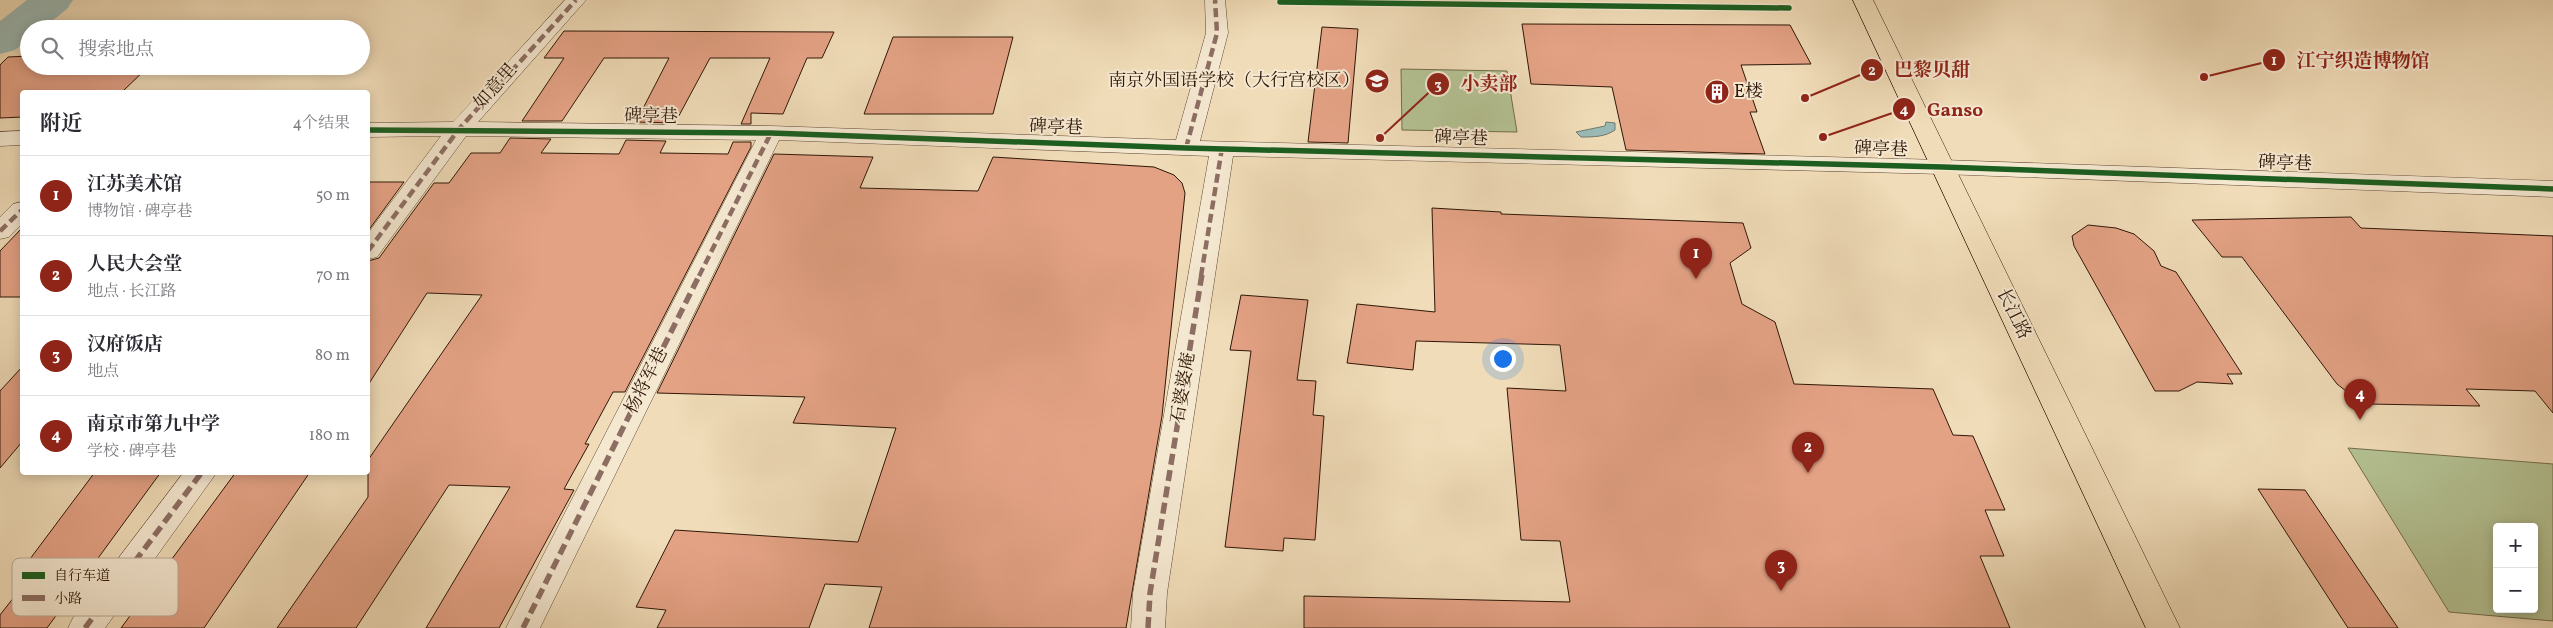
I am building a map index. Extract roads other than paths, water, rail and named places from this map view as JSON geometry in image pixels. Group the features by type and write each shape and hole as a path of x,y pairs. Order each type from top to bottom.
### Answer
{"main road":[{"name":"长江路","path":"1863,0 2163,628"}],"street":[{"name":"如意里","path":"370,248 458,129 576,0"},
{"path":"1186,148 1217,33 1215,0"},
{"name":"碑亭巷","path":"370,130 458,129 771,133 1186,148 1943,167 2553,189"},
{"name":"杨将军巷","path":"523,628 771,133"},
{"path":"0,139 20,138"},
{"name":"石婆婆庵","path":"1148,628 1152,584 1222,148"},
{"path":"0,231 20,212"},
{"path":"138,558 200,475"},
{"path":"86,628 95,616"}],"water":[{"path":"1606,122 1615,123 1615,130 1603,135 1590,137 1581,137 1576,132 1605,126"}],"waterway":[{"path":"27,20 53,0"},
{"path":"0,41 20,26"}],"place":[{"name":"江宁织造博物馆","path":"2204,77"},
{"name":"南京外国语学校（大行宫校区）","path":"1377,81"},
{"name":"E楼","path":"1717,92"},
{"name":"巴黎贝甜","path":"1805,98"},
{"name":"Ganso","path":"1823,137"},
{"name":"小卖部","path":"1380,138"},
{"name":"江苏美术馆","path":"1696,279"},
{"name":"南京市第九中学","path":"2360,420"},
{"name":"人民大会堂","path":"1808,473"},
{"name":"汉府饭店","path":"1781,591"}]}
